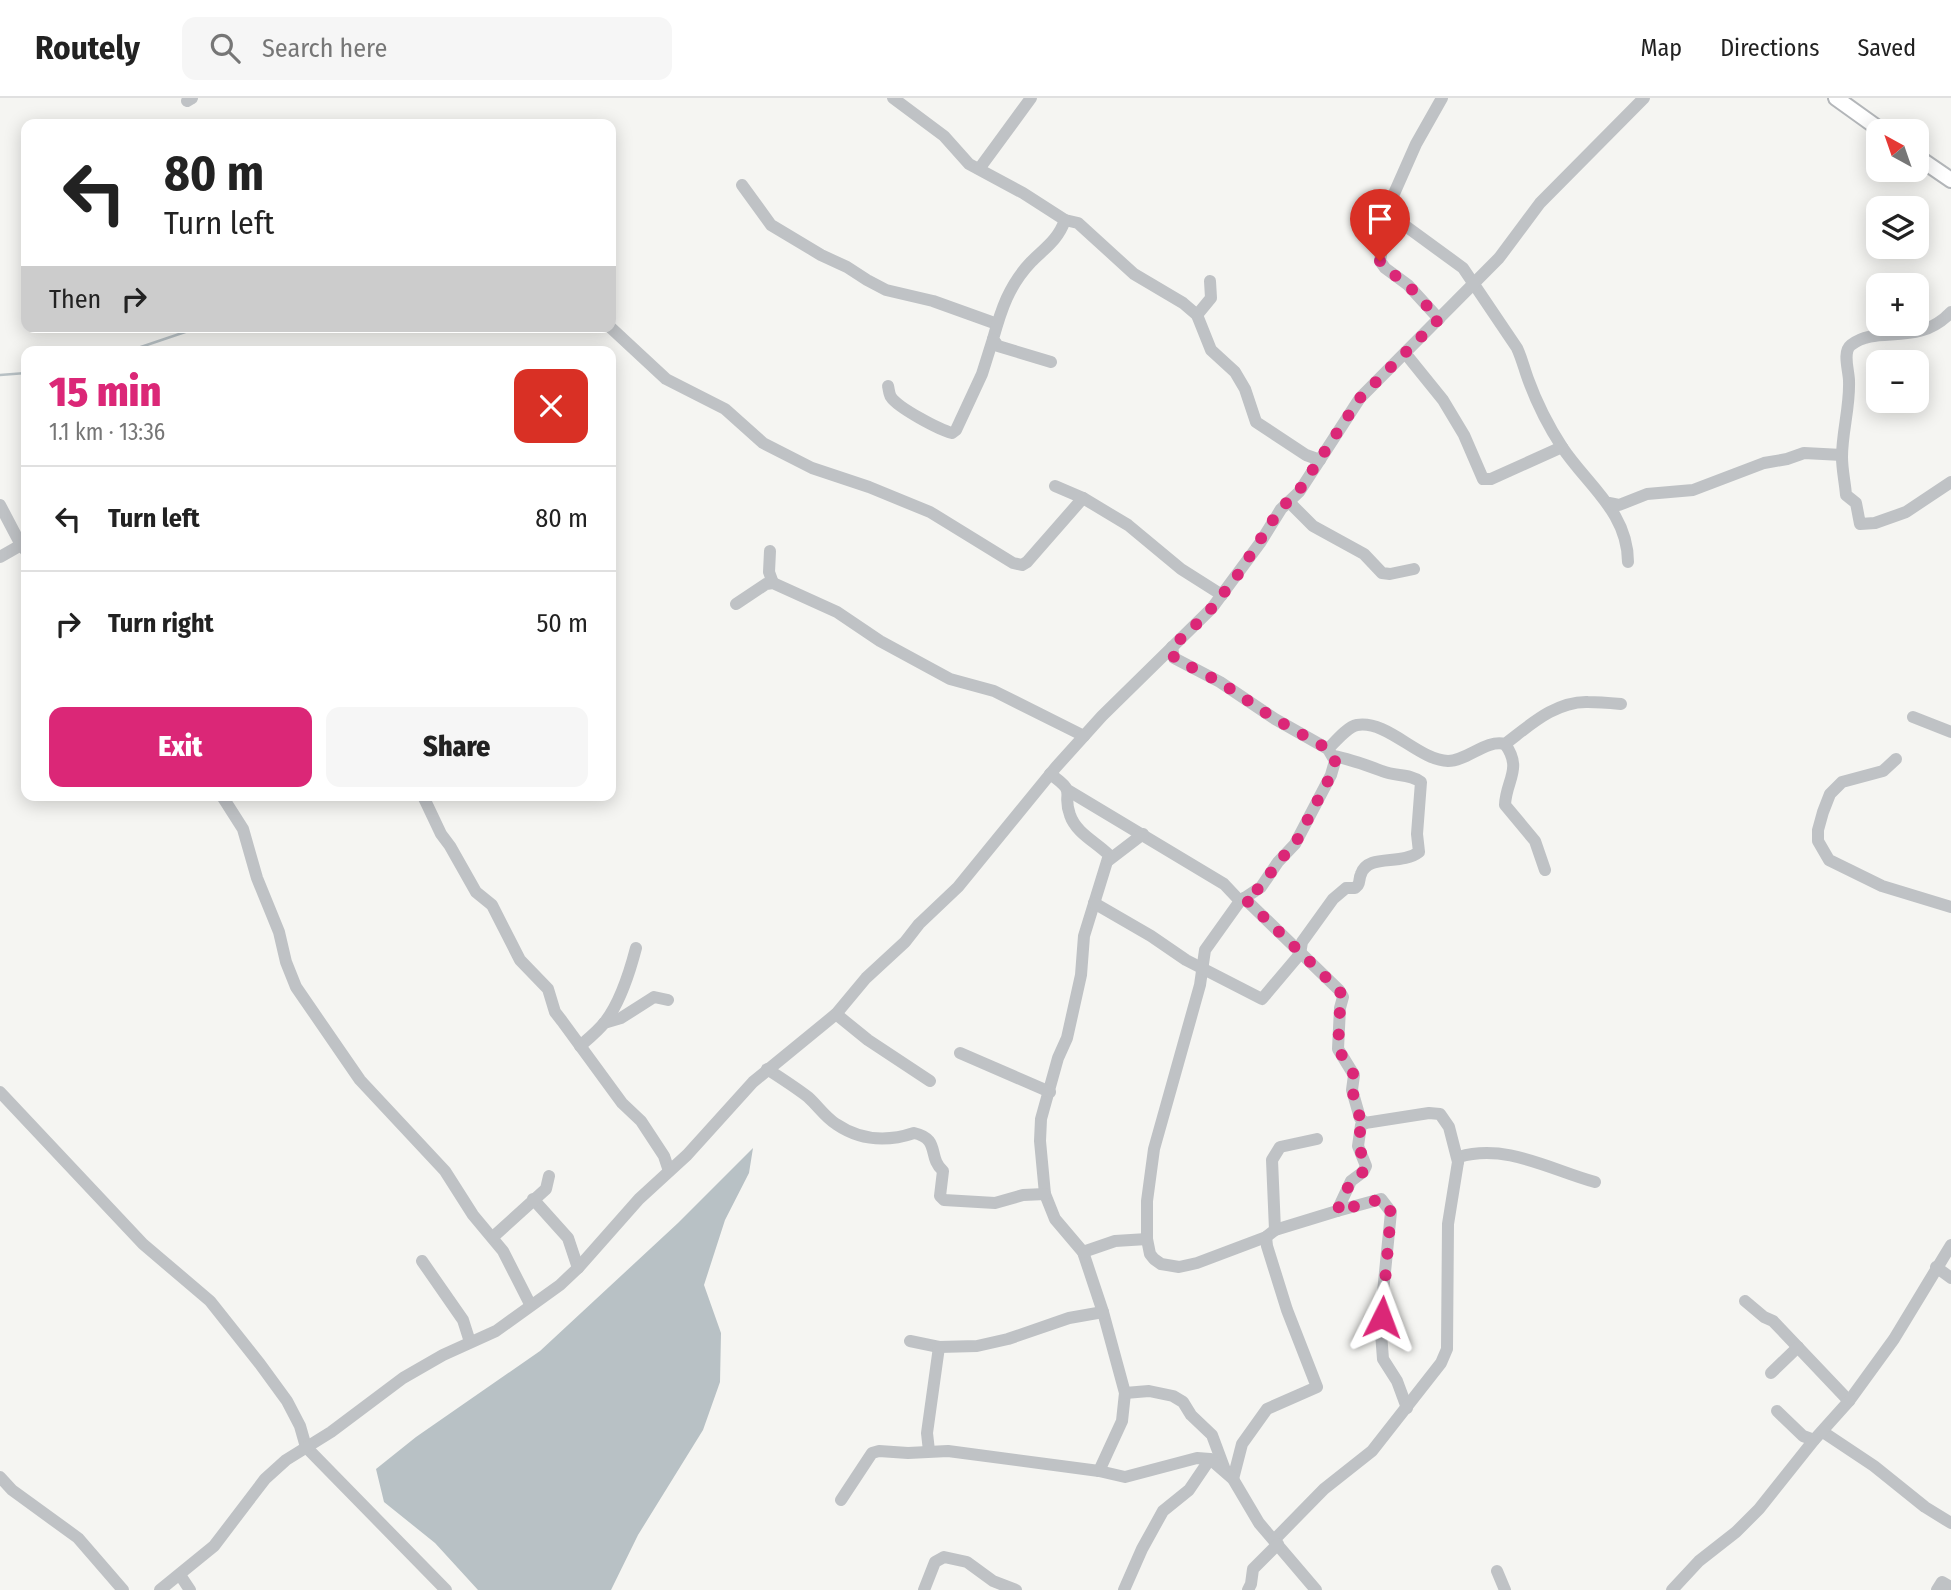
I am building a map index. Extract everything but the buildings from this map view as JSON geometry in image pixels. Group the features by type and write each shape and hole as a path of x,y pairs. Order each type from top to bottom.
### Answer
{"main road":[{"path":"1836,98 1866,120"},
{"path":"1929,165 1951,180"}],"street":[{"path":"893,98 944,136 969,164 1023,193 1065,220 1078,223 1134,274 1183,303 1197,316 1211,350 1235,372 1245,389 1256,422 1306,455 1320,460"},
{"path":"979,169 1031,98"},
{"path":"1442,98 1397,185 1389,210 1413,232 1455,261 1517,348 1527,377 1562,447 1609,502 1628,544 1628,562"},
{"path":"160,1590 214,1546 265,1479 306,1447 331,1432 403,1378 496,1331 560,1285 579,1268 639,1199 687,1155 767,1069 836,1014 866,978 958,887 1084,737 1202,619 1260,543 1280,509 1298,492 1360,398 1473,285 1512,243 1541,203 1644,98"},
{"path":"742,185 771,225 821,255 886,290 944,305 997,324"},
{"path":"888,386 890,396 907,410 952,433 956,430 982,374 1002,304 1030,263 1052,244 1065,220"},
{"path":"1382,232 1380,261 1408,285 1439,319"},
{"path":"1197,316 1211,298 1210,281"},
{"path":"1951,312 1943,321 1929,329 1910,334 1876,336 1849,346 1846,351 1848,411 1842,454 1846,495 1856,503 1860,524 1875,523 1906,512 1951,482"},
{"path":"616,333 666,379 724,409 763,443 812,468 869,487 930,512 1013,563 1022,565 1027,562 1083,498"},
{"path":"993,339 999,346 1051,362"},
{"path":"1405,353 1443,400 1464,435 1483,479 1491,480 1562,447"},
{"path":"1609,502 1619,505 1647,494 1693,490 1753,467 1804,453 1842,454"},
{"path":"1055,486 1083,498 1128,525 1181,569 1222,595"},
{"path":"1289,502 1313,526 1364,554 1382,573 1414,569"},
{"path":"0,505 21,543"},
{"path":"0,557 21,549"},
{"path":"770,551 769,572 773,583"},
{"path":"736,604 766,584 773,583 837,612 880,641 950,679 994,691 1084,737"},
{"path":"1094,903 1151,936 1185,960 1262,999 1300,954 1302,942 1314,923 1339,893 1358,886 1361,874 1369,864 1376,860 1395,861 1410,858 1419,852 1417,834 1421,782 1410,775 1383,772 1330,752 1285,726 1220,682 1174,658 1172,647"},
{"path":"1330,752 1357,725 1381,729 1444,761 1456,760 1493,744 1505,744 1539,718 1566,705 1585,701 1621,704"},
{"path":"1913,717 1951,732"},
{"path":"1505,744 1514,758 1505,805 1535,841 1545,870"},
{"path":"1330,752 1335,761 1331,775 1295,844 1278,862 1261,887 1242,900 1205,950 1200,985 1154,1149 1147,1201 1147,1239 1150,1254 1154,1259 1161,1264 1179,1267 1197,1263 1270,1233 1381,1199 1391,1212 1382,1302 1383,1359 1407,1408"},
{"path":"1896,760 1883,771 1842,782 1830,794 1818,830 1818,841 1829,860 1882,887 1951,907"},
{"path":"1051,774 1066,785 1069,791 1070,815 1087,837 1109,855 1084,936 1081,975 1067,1038 1058,1058 1041,1119 1040,1141 1045,1194 1055,1219 1083,1252 1125,1393 1122,1421 1099,1471"},
{"path":"1069,791 1224,884 1339,990 1343,997 1338,1049 1354,1075 1352,1090 1360,1118 1365,1123"},
{"path":"225,801 243,829 257,878 279,932 286,962 296,987 360,1080 445,1171 473,1215 503,1251 530,1304"},
{"path":"425,801 441,834 476,892 492,905 520,960 548,989 555,1012 622,1103 641,1121 664,1156 668,1171"},
{"path":"1109,860 1143,834"},
{"path":"580,1046 604,1024 630,969 636,948"},
{"path":"618,995 645,1002"},
{"path":"604,1024 621,1018 654,997 668,1000"},
{"path":"836,1014 930,1081"},
{"path":"960,1053 1050,1092"},
{"path":"767,1069 805,1095 827,1117 845,1129 873,1139 897,1139 914,1133 927,1138 931,1141 937,1166 943,1171 940,1196 944,1200 995,1203 1023,1195 1045,1194"},
{"path":"0,1092 143,1244 210,1301 287,1401 300,1426 306,1447 446,1590"},
{"path":"1337,1211 1351,1181 1363,1172 1366,1166 1358,1146 1361,1125 1365,1123 1429,1112 1440,1114 1449,1128 1458,1162"},
{"path":"1229,1474 1242,1444 1267,1409 1317,1387 1287,1310 1267,1246 1270,1233 1272,1160 1280,1147 1317,1139"},
{"path":"1248,1590 1253,1569 1324,1489 1372,1451 1441,1363 1447,1349 1448,1224 1460,1157 1479,1153 1502,1153 1595,1182"},
{"path":"493,1237 547,1189 549,1176"},
{"path":"533,1199 568,1238 579,1268"},
{"path":"1083,1252 1115,1241 1147,1239"},
{"path":"1672,1590 1699,1561 1737,1532 1759,1509 1849,1401 1894,1339 1951,1245"},
{"path":"422,1261 463,1320 470,1342"},
{"path":"1936,1267 1951,1278"},
{"path":"1745,1301 1773,1321 1849,1401"},
{"path":"910,1341 939,1347 977,1346 1008,1339 1069,1318 1103,1312"},
{"path":"929,1451 927,1433 939,1347"},
{"path":"1771,1373 1798,1348"},
{"path":"1125,1393 1149,1391 1172,1396 1183,1402 1191,1415 1212,1435 1229,1474 1259,1522 1316,1590"},
{"path":"1777,1411 1803,1436 1819,1436 1874,1466 1925,1507 1951,1523"},
{"path":"841,1500 873,1453 879,1451 948,1451 1099,1471 1125,1477 1197,1458 1210,1459 1229,1474"},
{"path":"1125,1590 1142,1549 1163,1511 1189,1490 1210,1459"},
{"path":"0,1477 12,1490 78,1538 124,1590"},
{"path":"924,1590 935,1562 944,1556 967,1562 993,1581 1016,1590"},
{"path":"1497,1571 1506,1590"},
{"path":"180,1574 190,1590"},
{"path":"1937,1590 1941,1582 1951,1587"}],"shaded area":[{"path":"753,1148 749,1173 725,1220 704,1285 721,1333 720,1382 703,1430 638,1535 611,1590 478,1590 435,1543 384,1502 376,1469 416,1437 540,1351 678,1223"}],"waterway":[{"path":"144,346 182,333"},
{"path":"0,375 21,373"}],"route":[{"path":"1380,261 1408,285 1439,319 1360,398 1298,492 1280,509 1235,579 1206,615 1172,647 1174,658 1220,682 1275,719 1328,749 1335,761 1331,775 1295,844 1278,862 1261,887 1244,898 1339,990 1343,997 1338,1049 1354,1075 1352,1090 1360,1118 1365,1123 1361,1125 1358,1146 1366,1164 1363,1172 1351,1181 1337,1211 1381,1199 1391,1212 1382,1317"}]}
